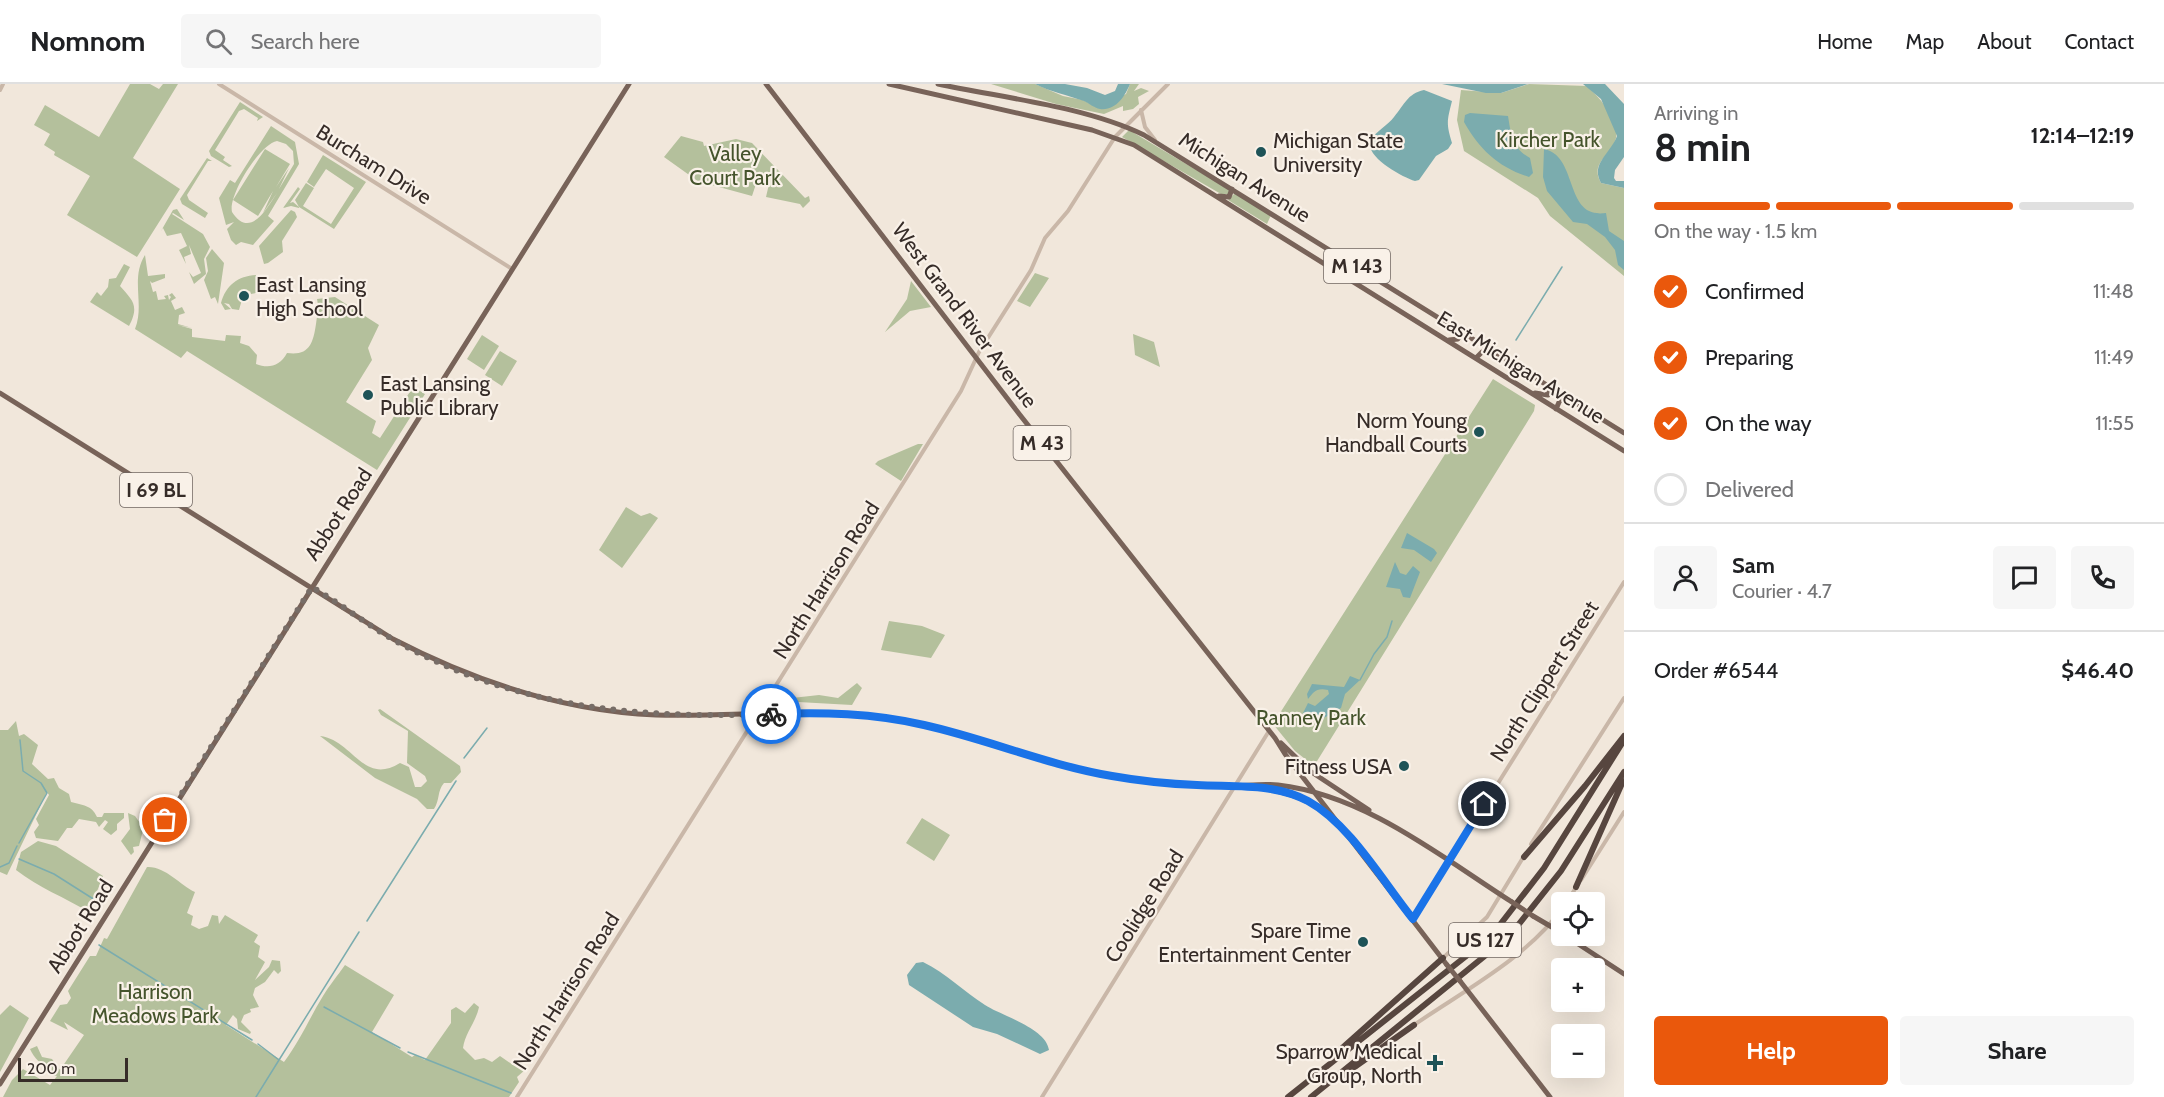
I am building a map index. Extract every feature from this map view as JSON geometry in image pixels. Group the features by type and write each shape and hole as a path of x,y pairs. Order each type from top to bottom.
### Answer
{"highway":[{"path":"1524,857 1582,790 1624,735"},
{"name":"US 127","path":"1288,1097 1466,957 1499,926 1544,868 1624,740"},
{"name":"US 127","path":"1313,1097 1515,929 1556,878 1624,772"},
{"path":"1576,887 1624,778"},
{"path":"1294,1092 1443,958"},
{"path":"1313,1097 1414,1025"}],"main road":[{"name":"Abbot Road","path":"0,1084 629,84"},
{"name":"West Grand River Avenue","path":"766,84 1316,792"},
{"name":"Michigan Avenue","path":"889,84 1115,137 1141,149 1401,311"},
{"name":"Michigan Avenue","path":"938,84 990,92 1124,126 1163,146 1510,362"},
{"path":"973,103 986,101 990,92"},
{"path":"1008,111 1012,102 1021,99"},
{"path":"1212,193 1227,198 1231,195 1232,189"},
{"path":"1273,231 1277,222 1286,222"},
{"name":"East Michigan Avenue","path":"1401,311 1624,451"},
{"path":"1448,340 1458,339 1460,331"},
{"path":"1476,358 1485,351 1498,354"},
{"name":"East Michigan Avenue","path":"1510,362 1624,433"},
{"path":"1525,389 1543,395 1549,394 1551,387"},
{"path":"1543,395 1560,392"},
{"name":"I 69 BL","path":"0,393 407,647 454,668 519,691 618,712 673,715 841,713 884,717 933,727 1111,776 1179,784 1236,786 1274,784 1316,792 1339,799 1382,820 1551,927"},
{"path":"1557,409 1559,401 1563,400"},
{"path":"1546,403 1563,400 1580,405"},
{"name":"M 43","path":"1275,738 1310,771 1382,820"},
{"name":"I 69 BL","path":"1250,786 1285,792 1306,801 1325,813 1349,837 1443,958 1465,990 1550,1097"},
{"name":"M 43","path":"1316,792 1349,837"},
{"path":"1581,946 1624,974"}],"street":[{"path":"0,90 3,84"},
{"name":"Burcham Drive","path":"219,84 512,268"},
{"name":"North Harrison Road","path":"517,1097 962,391 977,358 1031,270 1045,238 1068,211 1115,137 1168,84"},
{"path":"1141,110 1147,130 1163,146"},
{"name":"North Clippert Street","path":"1413,919 1624,582"},
{"path":"1443,958 1480,924 1624,698"},
{"name":"Coolidge Road","path":"1042,1097 1269,731"},
{"path":"1573,892 1624,812"},
{"path":"1414,1025 1514,956 1551,922"}],"green space":[{"path":"130,84 150,84 159,89 163,84 178,84 133,158 180,189 137,257 67,215 90,176 54,155 55,152 44,145 50,134 34,125 45,105 99,137"},
{"path":"991,84 1035,84 1063,96 1083,100 1096,107 1126,94 1130,84 1139,84 1134,91 1141,88 1149,91 1138,97 1139,104 1133,109 1123,111 1123,106 1104,114 1056,104"},
{"name":"Kircher Park","path":"1529,84 1587,86 1612,117 1616,138 1599,164 1598,176 1601,183 1624,188 1624,276 1550,216 1538,198 1464,151 1457,120 1461,90 1501,93"},
{"path":"240,102 263,117 257,121 258,118 244,109 239,111 215,150 225,157 223,160 232,166 229,167 211,156 209,151"},
{"path":"271,126 295,142 299,164 268,216 274,221 253,245 241,242 236,245 231,240 227,229 234,222 226,225 219,198 230,180 235,183","holes":["277,141 286,144 293,151 294,164 279,189 289,168 276,187 290,164 265,149 234,199 240,183 254,160 262,151 270,144","273,191 258,219 245,223 232,212 233,200 258,216"]},
{"path":"1129,130 1230,190 1228,194 1221,194 1122,137"},
{"name":"Valley Court Park","path":"681,136 703,142 704,146 736,139 752,143 805,198 809,196 810,201 803,208 800,204 766,197 769,184 757,181 752,196 708,184 706,187 664,157"},
{"path":"323,155 366,182 334,229 299,207 295,200 306,183 314,188 303,206 331,224 354,188 326,169 314,187 307,182"},
{"path":"207,158 212,161 208,161 187,195 189,200 208,213 205,218 182,204 180,199"},
{"path":"298,187 300,189 290,203 293,202 299,207 283,208"},
{"path":"1235,193 1271,215 1267,224 1228,200"},
{"path":"177,209 184,220 172,214 203,234 210,247 204,259 206,274 194,284 189,272 193,277 201,273 189,245 191,254 184,257 186,264 179,250 187,246 181,233 167,236 163,228 161,231 173,210"},
{"path":"291,210 297,217 282,241 283,252 264,264 259,246"},
{"path":"212,249 224,263 218,304 215,297 211,299 204,280 208,271 206,258"},
{"path":"145,255 148,276 165,274 165,278 152,283 150,281 158,300 166,299 164,296 168,295 169,300 171,297 169,295 172,293 176,298 171,301 175,310 182,307 185,313 179,315 178,324 192,328 178,325 192,329 192,337 225,341 226,335 241,336 240,343 249,346 257,355 256,364 270,366 278,364 287,353 300,353 309,347 315,331 318,312 317,299 335,297 379,325 368,348 372,360 346,402 376,421 372,433 380,438 413,387 425,394 377,470 187,351 181,358 135,329 139,310 139,273"},
{"path":"124,264 130,267 120,286 131,299 134,308 129,326 90,302 97,292 101,296 108,287 109,279 116,278"},
{"path":"1035,273 1049,278 1030,307 1017,301"},
{"path":"256,275 261,282 260,292 251,294 250,291 243,296 239,310 232,309 229,304 224,303 231,309 225,310 221,303 230,286 244,277"},
{"path":"911,281 931,307 910,311 885,332 907,299"},
{"path":"1133,334 1154,342 1160,367 1135,355"},
{"path":"482,335 499,346 484,370 467,359"},
{"path":"500,351 517,361 502,386 485,375"},
{"name":"Ranney Park","path":"1493,379 1535,405 1534,411 1314,766 1295,751 1273,724"},
{"path":"923,444 901,481 875,464 878,461"},
{"path":"626,507 641,516 650,513 658,518 622,568 599,550"},
{"path":"889,621 922,626 945,635 931,658 881,650"},
{"path":"857,683 862,688 852,705 798,702 792,698 819,695 838,698"},
{"path":"380,709 460,766 461,772 451,783 444,783 442,786 434,809 427,809 417,799 375,778 320,736 341,745 367,766 387,769 400,763 409,767 415,787 421,787 427,781 425,776 407,763 408,731 381,715 378,710"},
{"path":"16,721 19,736 24,734 38,745 32,764 48,779 54,778 59,788 69,794 71,802 89,808 97,817 102,817 104,813 124,813 124,818 117,824 117,830 111,835 103,829 108,822 105,820 99,827 96,822 79,819 72,828 67,828 58,841 36,838 34,832 39,825 36,819 49,795 47,792 7,875 0,872 0,730 8,730"},
{"path":"128,813 135,816 140,823 150,819 155,821 149,829 143,830 139,846 133,847 134,852 131,855 121,841 130,829"},
{"path":"922,818 950,835 934,861 906,843"},
{"path":"38,841 56,846 103,876 89,912 16,870 21,852"},
{"name":"Harrison Meadows Park","path":"147,867 166,873 195,892 187,913 193,916 191,925 199,929 208,926 212,915 218,916 219,924 225,915 258,935 254,942 260,946 258,957 265,962 255,980 269,967 272,960 280,961 281,971 278,974 274,970 265,982 255,988 253,995 259,1007 250,1009 251,1012 244,1015 241,1022 251,1032 250,1034 238,1029 237,1019 233,1015 226,1025 284,1062 325,992 345,965 394,995 372,1032 412,1057 415,1055 425,1060 451,1023 451,1010 456,1007 465,1013 474,1003 479,1007 463,1048 475,1060 484,1058 492,1062 500,1056 513,1065 523,1062 526,1069 517,1077 519,1082 509,1097 3,1097 12,1080 23,1069 50,1085 57,1076 51,1075 52,1067 39,1062 30,1049 37,1046 42,1057 52,1059 60,1070 84,1035 64,1022 68,1030 50,1021 60,1005 67,1004 71,998 68,991 90,956 96,956 104,938 107,939"},
{"path":"10,1005 29,1018 0,1072 0,1015"}],"water":[{"path":"1035,84 1065,84 1087,88 1105,95 1115,91 1118,84 1130,84 1123,98 1115,105 1111,108 1100,109"},
{"path":"1442,84 1528,84 1501,93 1486,93"},
{"path":"1583,84 1605,84 1624,104 1624,157 1615,170 1614,178 1616,181 1624,181 1624,188 1601,183 1598,176 1600,164 1617,136 1601,99"},
{"path":"1424,90 1452,101 1448,122 1452,143 1448,149 1436,156 1419,180 1415,181 1385,165 1373,153 1370,146 1373,137 1407,100"},
{"path":"1470,113 1508,116 1516,145 1530,158 1533,173 1529,177 1499,163 1483,149 1464,122 1465,115"},
{"path":"1544,149 1554,153 1561,161 1580,203 1587,210 1606,213 1609,231 1624,241 1624,270 1618,265 1615,250 1605,237 1587,224 1573,222 1547,191 1543,177"},
{"path":"1407,533 1434,549 1437,553 1431,562 1414,550 1401,548"},
{"path":"1395,562 1400,573 1406,575 1413,566 1420,572 1410,598 1403,597 1400,589 1386,587"},
{"path":"1350,676 1360,680 1345,694 1341,708 1317,722 1302,715 1308,703 1315,706 1329,694 1328,690 1318,690 1308,699 1307,694 1312,684 1344,687"},
{"path":"923,962 985,1005 1032,1029 1046,1042 1049,1050 1040,1054 997,1034 973,1027 909,985 907,975 916,963"}],"waterway":[{"path":"1516,340 1562,267"},
{"path":"1360,680 1374,654 1387,637 1392,621"},
{"path":"464,758 487,728"},
{"path":"19,843 47,793 41,783 23,771 20,740"},
{"path":"367,921 456,781"},
{"path":"0,867 9,863 17,846"},
{"path":"19,859 54,874 95,900"},
{"path":"279,1060 359,932"},
{"path":"99,945 252,1040"},
{"path":"324,1007 400,1048"},
{"path":"256,1097 279,1060 258,1044"},
{"path":"408,1052 511,1093"}],"way so far":[{"path":"165,820 312,587 366,623 415,650 479,678 534,695 618,712 652,715 771,714"}],"place":[{"name":"Michigan State University","path":"1261,152"},
{"name":"East Lansing High School","path":"244,296"},
{"name":"East Lansing Public Library","path":"368,395"},
{"name":"Norm Young Handball Courts","path":"1479,432"},
{"name":"Fitness USA","path":"1404,766"},
{"name":"Spare Time Entertainment Center","path":"1363,942"},
{"name":"Sparrow Medical Group, North","path":"1435,1063"}],"route":[{"path":"771,714 841,713 876,716 924,725 1111,776 1179,784 1250,786 1291,794 1321,810 1349,837 1413,919 1484,804"}]}
